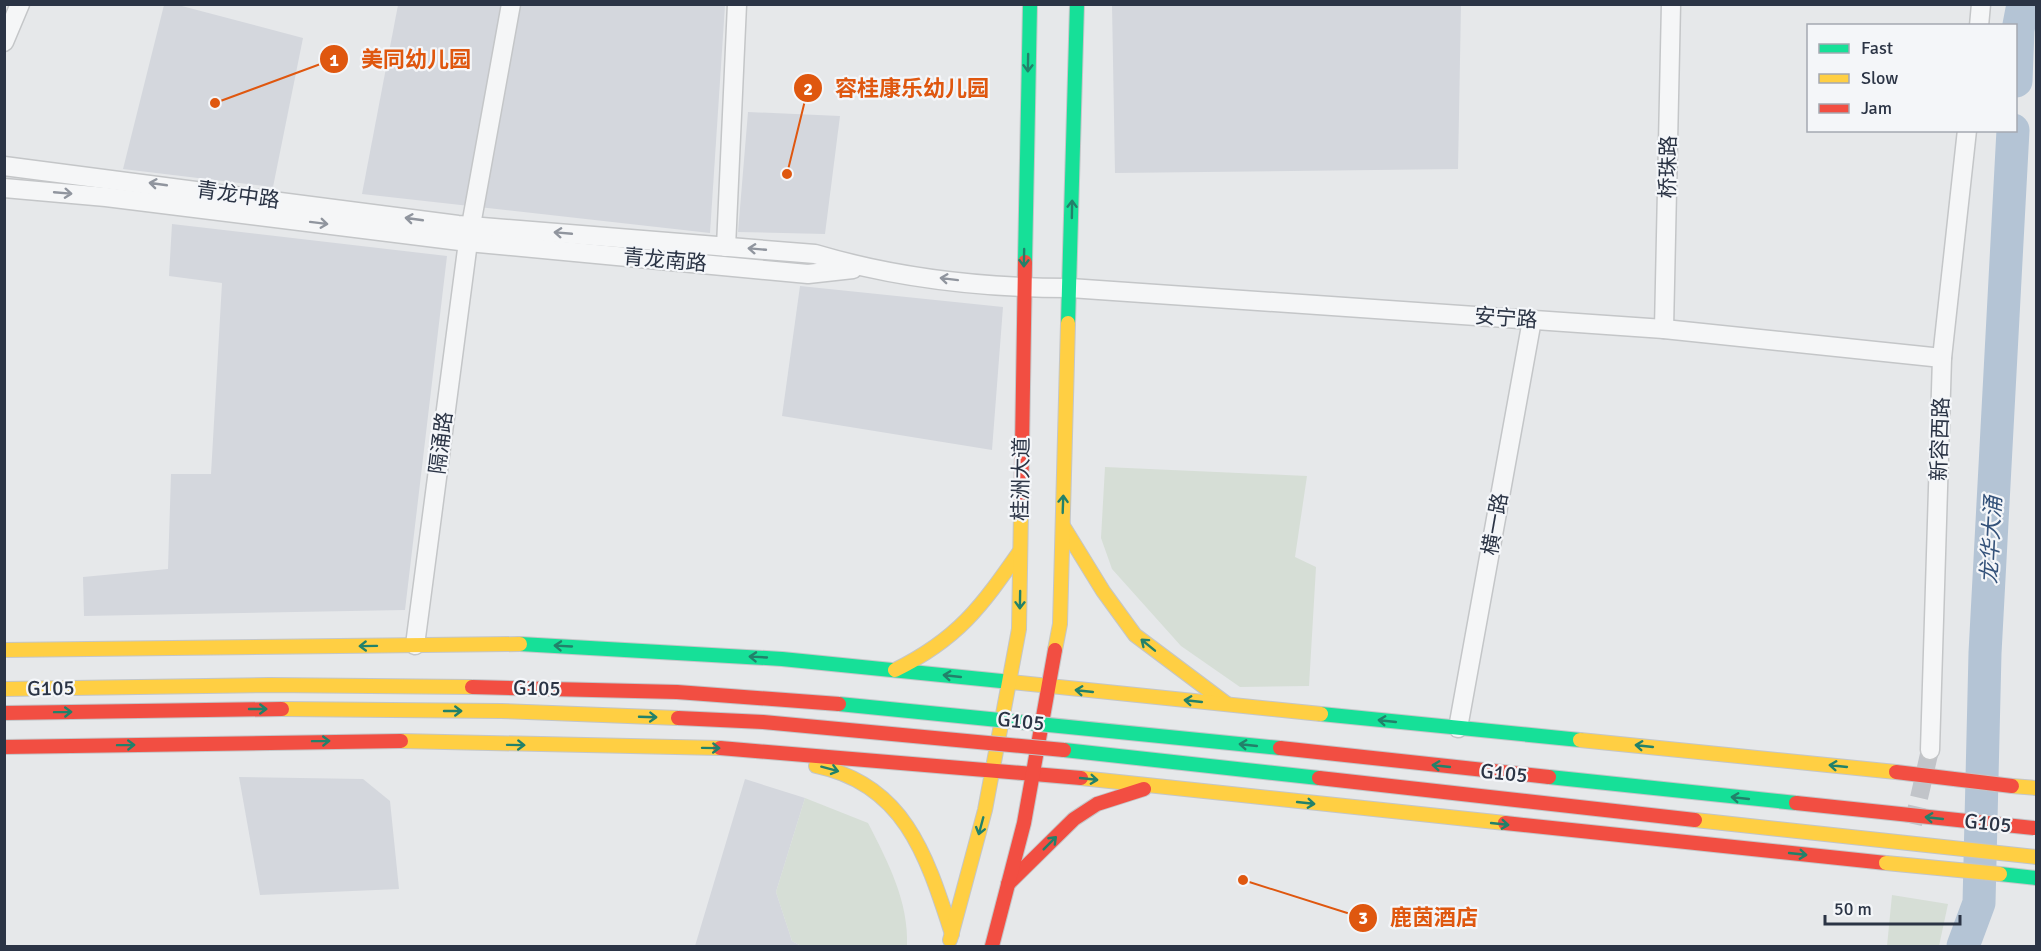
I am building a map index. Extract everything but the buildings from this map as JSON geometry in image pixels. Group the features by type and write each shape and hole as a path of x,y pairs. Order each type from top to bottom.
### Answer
{"main road":[{"name":"桂洲大道","path":"950,940 994,769 1019,628 1023,288 1030,4"},
{"name":"桂洲大道","path":"992,946 1024,822 1031,773 1060,624 1077,4"},
{"path":"1063,526 1103,591 1135,635 1229,705"},
{"path":"894,670 931,652 959,630 985,601 1020,551"},
{"path":"4,650 532,644 827,663 2037,788"},
{"path":"827,663 850,684 859,704 856,718 846,739 829,755"},
{"name":"G105","path":"4,689 293,685 538,687 689,693 917,710 2034,828"},
{"path":"1148,707 1161,698"},
{"name":"G105","path":"4,713 229,709 489,711 763,722 1018,745 2037,857"},
{"path":"1137,722 1132,739 1135,753 1146,773 1159,787"},
{"path":"4,747 352,740 753,749 994,769 2037,878"},
{"path":"753,749 849,774 885,797 917,841 950,940"},
{"path":"1008,884 1074,819 1097,804 1159,787"}],"street":[{"path":"4,42 20,4"},
{"name":"隔涌路","path":"415,645 470,234 511,4"},
{"path":"726,247 737,4"},
{"name":"桥珠路","path":"1664,329 1671,4"},
{"path":"1979,24 1981,4"},
{"name":"新容西路","path":"1930,750 1942,357 1967,132"},
{"name":"青龙中路","path":"4,166 470,234"},
{"name":"青龙中路","path":"4,188 470,234"},
{"name":"青龙南路","path":"470,234 726,247 815,254 863,268 1023,288 1070,288"},
{"name":"青龙南路","path":"470,234 808,274 863,268"},
{"name":"安宁路","path":"1070,288 1664,329 1942,357"},
{"name":"横一路","path":"1458,728 1532,320"}],"shaded area":[{"path":"164,5 178,5 303,38 273,187 123,169"},
{"path":"398,5 725,5 710,233 362,194"},
{"path":"1112,5 1461,5 1458,169 1115,173"},
{"path":"748,112 840,116 825,234 738,232"},
{"path":"172,224 447,256 405,610 84,616 83,577 168,569 171,474 211,474 222,283 169,276"},
{"path":"800,286 1003,307 992,450 782,416"},
{"path":"1105,467 1307,476 1295,557 1316,567 1309,686 1240,687 1181,646 1112,569 1101,538"},
{"path":"239,777 363,779 390,801 399,889 260,895"},
{"path":"745,779 805,798 776,892 792,941 801,946 695,946"},
{"path":"805,798 868,823 890,867 901,898 907,930 907,946 801,946 792,941 776,892"},
{"path":"1892,895 1948,904 1939,946 1887,946"}],"waterway":[{"name":"龙华大涌","path":"2017,56 2018,30 2023,4"},
{"name":"龙华大涌","path":"1963,946 1979,903 1985,653 2013,132"}],"tunnel":[{"path":"1913,824 1930,750"}],"traffic: fast":[{"path":"1025,262 1030,4"},
{"path":"1068,323 1077,4"},
{"path":"520,644 782,659 1011,682"},
{"path":"839,704 1280,748"},
{"path":"1321,714 1580,740"},
{"path":"1064,750 1319,778"},
{"path":"1549,777 1796,803"},
{"path":"2000,874 2036,878"}],"traffic: slow":[{"path":"1055,650 1060,624 1068,323"},
{"path":"950,940 985,810 1019,629 1021,511"},
{"path":"1063,526 1103,591 1135,635 1227,704"},
{"path":"895,670 936,646 966,620 993,589 1020,551"},
{"path":"4,650 520,644"},
{"path":"1011,682 1321,714"},
{"path":"4,689 269,685 472,687"},
{"path":"282,709 501,711 678,718"},
{"path":"1580,740 1896,772"},
{"path":"401,741 720,748"},
{"path":"816,766 846,775 871,789 892,807 908,828 921,852 933,878 952,934"},
{"path":"1081,778 1505,823"},
{"path":"2012,786 2036,788"},
{"path":"1695,820 2036,857"},
{"path":"1886,863 2000,874"}],"traffic: jam":[{"path":"1021,511 1025,262"},
{"path":"992,946 1024,823 1055,650"},
{"path":"472,687 677,692 839,704"},
{"path":"4,713 282,709"},
{"path":"678,718 763,722 1064,750"},
{"path":"4,747 401,741"},
{"path":"720,748 1081,778"},
{"path":"1280,748 1549,777"},
{"path":"1896,772 2012,786"},
{"path":"1319,778 1695,820"},
{"path":"1008,884 1074,819 1097,804 1144,789"},
{"path":"1796,803 2034,828"},
{"path":"1505,823 1886,863"}],"place":[{"name":"美同幼儿园","path":"215,103"},
{"name":"容桂康乐幼儿园","path":"787,174"},
{"name":"鹿茵酒店","path":"1243,880"}]}
